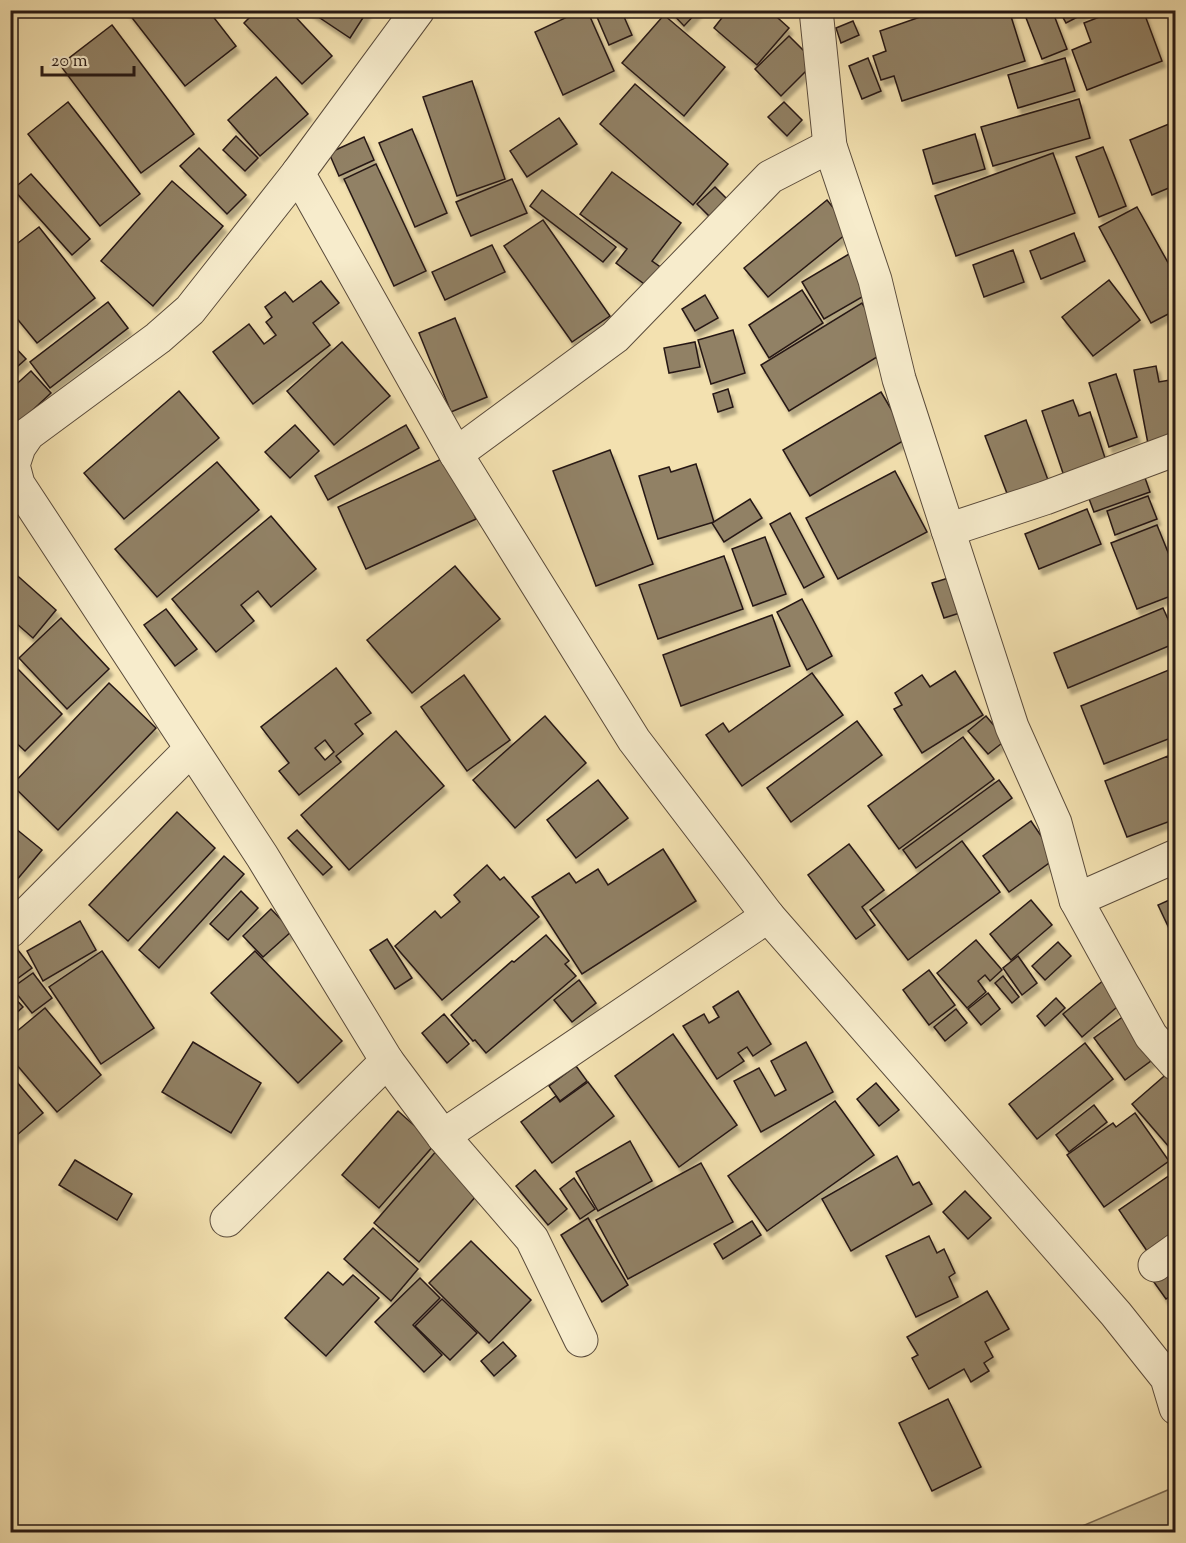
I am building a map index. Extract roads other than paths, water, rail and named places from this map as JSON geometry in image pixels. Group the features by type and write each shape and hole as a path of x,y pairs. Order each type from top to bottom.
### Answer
{"street":[{"path":"418,10 298,173 190,310 158,338 28,434 19,447 13,465 18,484 261,856 387,1061 443,1136 532,1239 581,1340"},
{"path":"816,10 830,146 875,280 899,379 1012,727 1055,823 1076,900 1151,1036 1176,1064"},
{"path":"456,454 615,337 770,177 830,146"},
{"path":"298,173 456,454 634,740 768,916 1116,1314 1167,1378 1176,1408"},
{"path":"948,530 1045,498 1176,449"},
{"path":"10,931 191,748"},
{"path":"1076,900 1176,856"},
{"path":"443,1136 768,916"},
{"path":"227,1220 387,1061"}],"waterway":[{"path":"253,1532 261,1532"}]}
